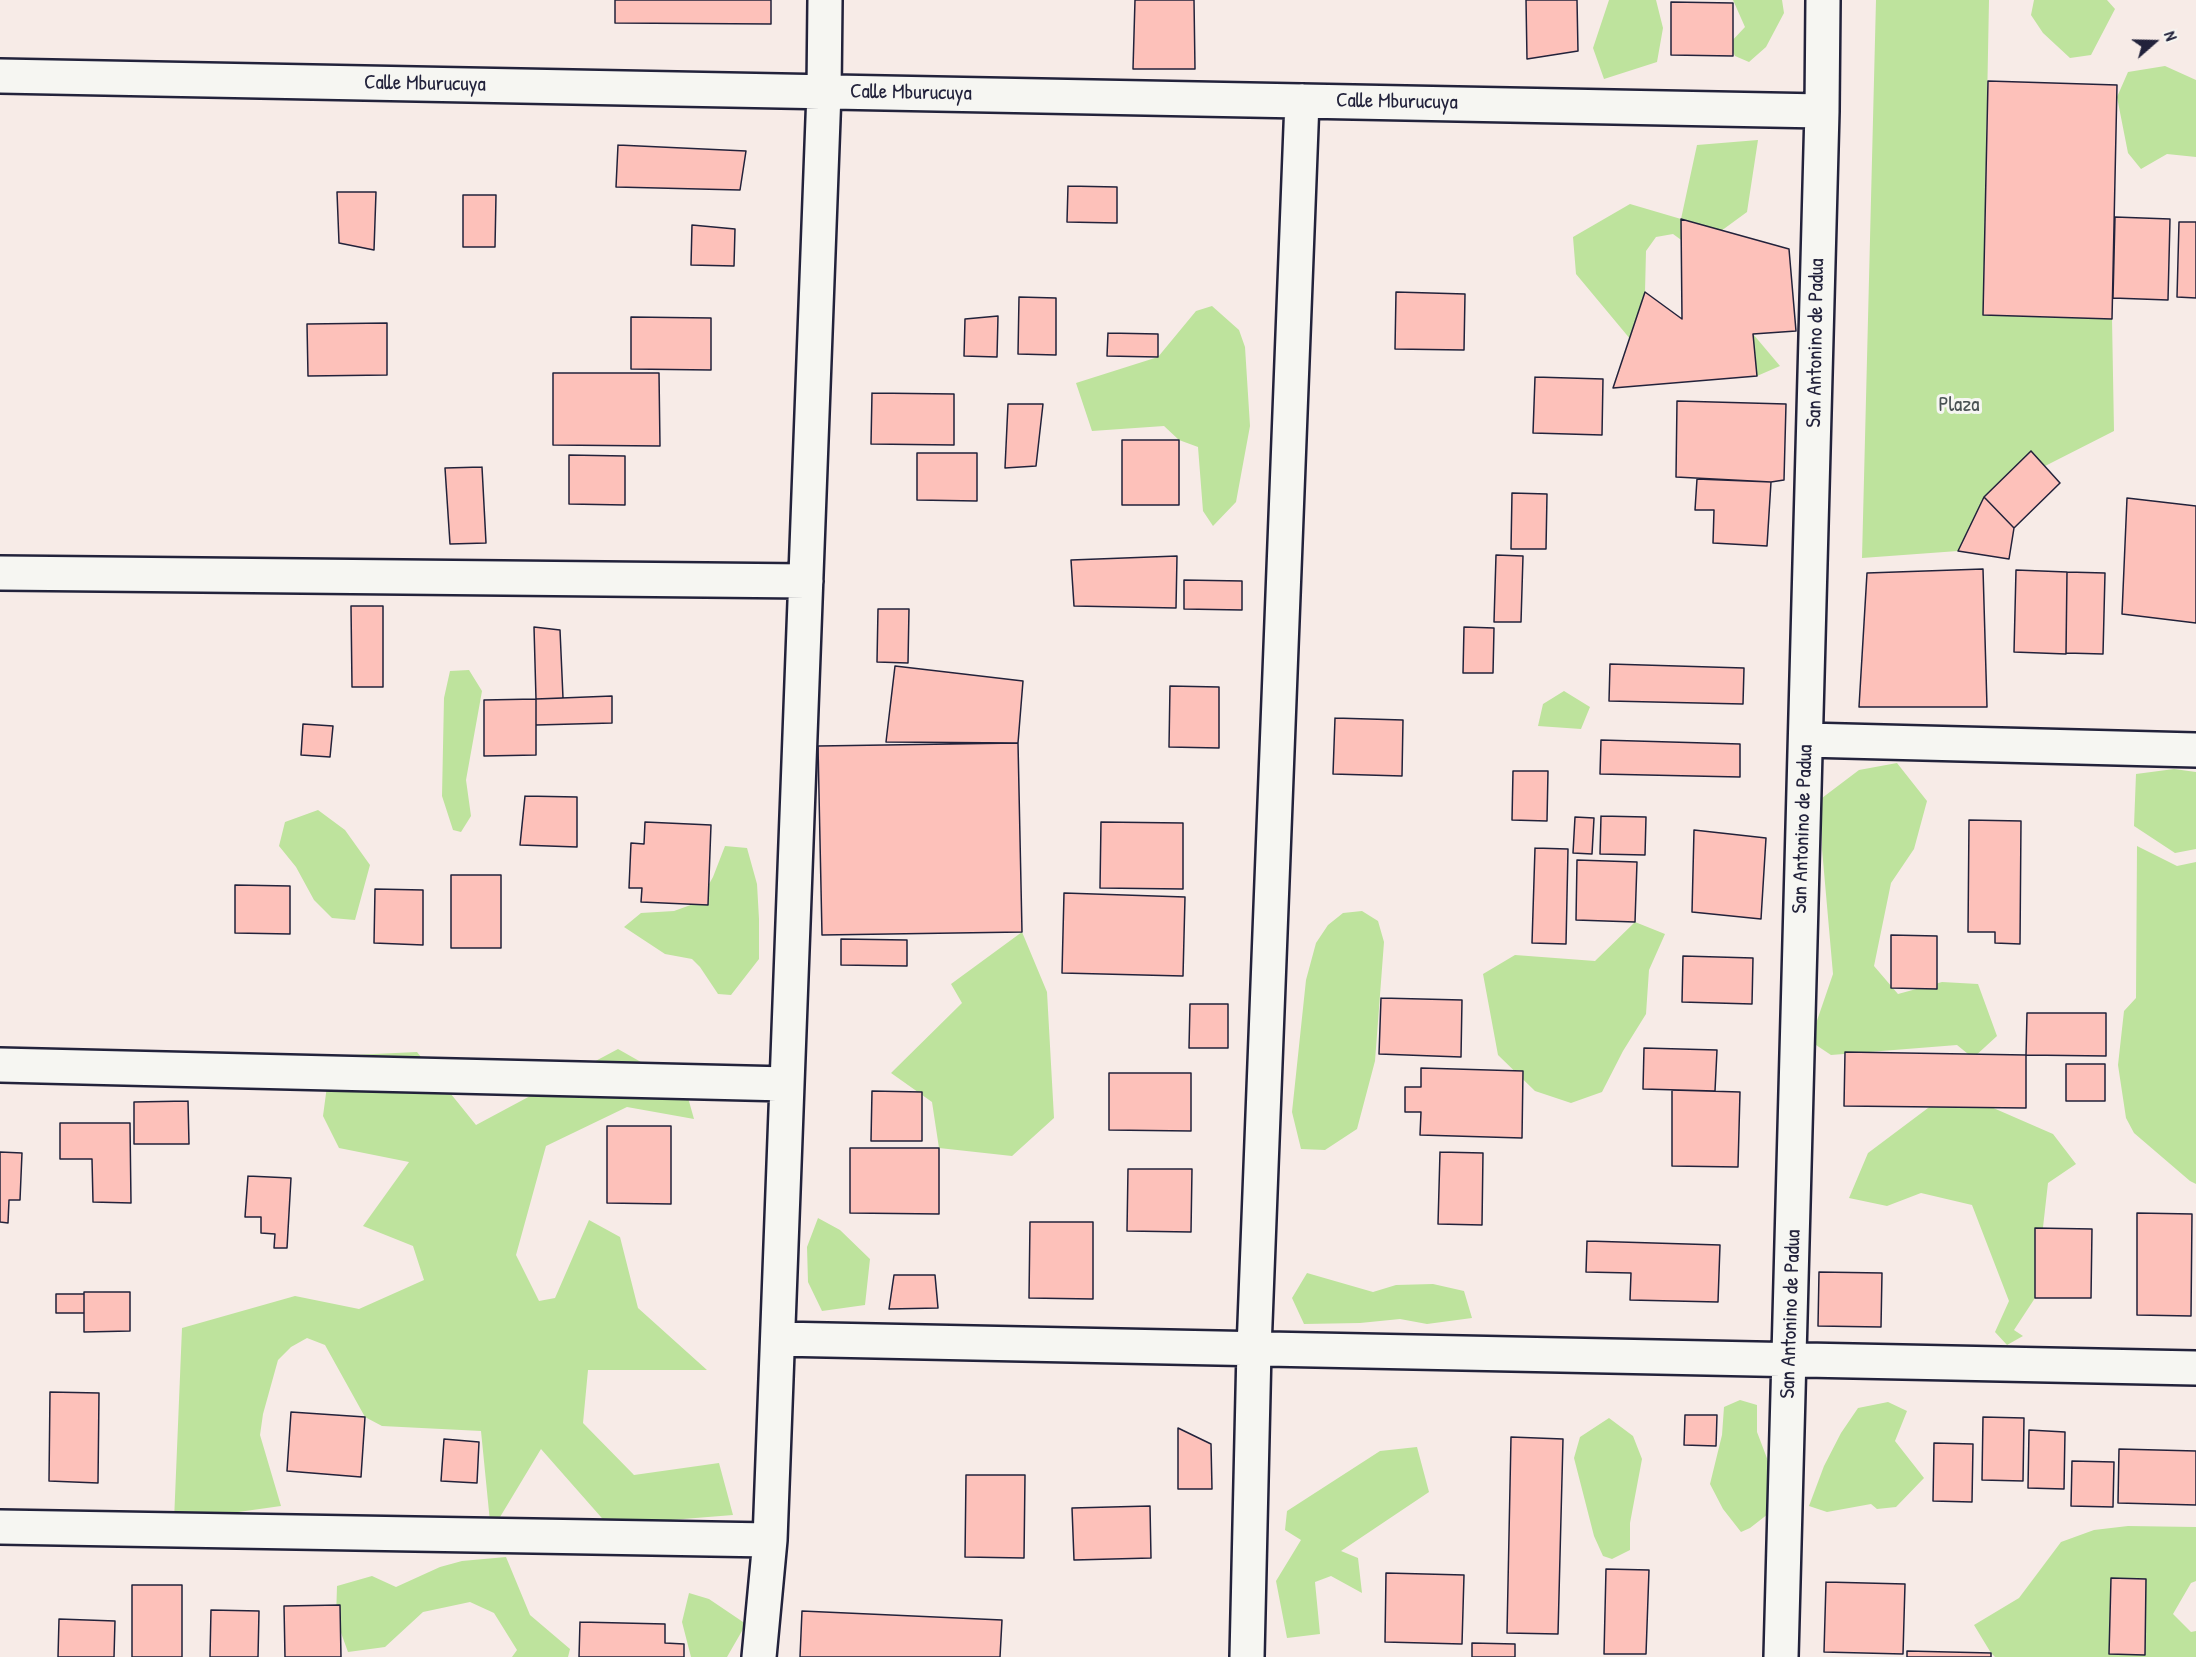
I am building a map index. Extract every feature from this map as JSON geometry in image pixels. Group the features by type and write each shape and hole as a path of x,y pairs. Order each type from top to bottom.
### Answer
{"street":[{"path":"759,1657 770,1540 824,92 825,0"},
{"name":"San Antonino de Padua","path":"1781,1657 1822,111 1823,0"},
{"name":"Calle Mburucuya","path":"0,76 1822,111"},
{"path":"1247,1657 1254,1349 1302,100"},
{"path":"0,573 806,581"},
{"path":"1806,740 2196,750"},
{"path":"0,1065 787,1084"},
{"path":"778,1339 2196,1368"},
{"path":"0,1527 770,1540"}],"green space":[{"path":"1609,0 1656,0 1663,28 1657,62 1604,79 1593,48"},
{"path":"1733,0 1782,0 1784,13 1766,47 1749,62 1735,56 1729,44 1745,27"},
{"name":"Plaza","path":"1876,0 1989,0 1983,315 2112,319 2114,431 1984,497 1958,551 1862,558"},
{"path":"2034,0 2107,0 2115,9 2091,55 2070,58 2043,33 2031,15"},
{"path":"2165,66 2196,80 2196,157 2167,154 2141,169 2128,153 2117,97 2128,72"},
{"path":"1758,140 1747,212 1695,250 1673,234 1656,237 1646,251 1645,292 1663,316 1753,334 1780,366 1757,376 1679,366 1636,346 1576,274 1573,237 1630,204 1681,219 1697,145"},
{"path":"1212,306 1239,330 1245,347 1250,426 1236,502 1213,526 1203,511 1198,447 1179,440 1164,426 1092,431 1076,383 1158,357 1196,311"},
{"path":"469,670 482,691 466,780 471,816 461,832 453,830 442,796 444,698 450,671"},
{"path":"1564,691 1590,707 1581,729 1538,726 1543,704"},
{"path":"1897,763 1927,801 1914,849 1891,883 1874,966 1898,994 1942,982 1978,984 1997,1036 1973,1058 1957,1045 1831,1055 1810,1041 1833,974 1822,849 1822,798 1859,770"},
{"path":"2174,769 2196,772 2196,849 2175,853 2134,826 2136,774"},
{"path":"318,810 345,830 370,865 355,920 332,918 314,900 296,867 279,846 285,822"},
{"path":"725,846 747,848 757,884 759,919 759,959 731,995 718,994 692,959 665,954 624,927 641,913 674,911 699,902 713,877"},
{"path":"2137,846 2177,866 2196,862 2196,1184 2134,1133 2126,1118 2118,1065 2124,1011 2136,998"},
{"path":"1362,911 1378,921 1384,942 1375,1061 1357,1129 1325,1150 1301,1149 1292,1112 1306,980 1316,943 1328,925 1343,913"},
{"path":"1635,922 1665,934 1649,970 1646,1014 1623,1051 1602,1092 1571,1103 1535,1091 1498,1055 1483,974 1515,955 1595,961"},
{"path":"1022,932 1047,992 1054,1118 1012,1156 939,1148 932,1102 891,1073 962,1003 951,984"},
{"path":"618,1049 685,1087 694,1119 627,1107 546,1146 516,1255 539,1301 555,1298 589,1220 620,1237 638,1308 707,1370 588,1370 583,1423 634,1475 719,1463 733,1515 608,1525 541,1449 491,1532 481,1431 382,1426 365,1417 325,1345 307,1338 291,1347 278,1360 263,1414 260,1435 281,1506 174,1521 182,1328 295,1296 359,1309 424,1280 413,1246 363,1226 409,1162 339,1148 323,1116 331,1056 417,1052 476,1125"},
{"path":"1952,1090 2053,1134 2076,1164 2048,1183 2035,1298 2014,1330 2023,1336 2007,1345 1995,1332 2009,1301 1972,1205 1921,1193 1887,1206 1849,1198 1868,1153"},
{"path":"818,1218 840,1230 870,1259 865,1305 822,1311 808,1282 807,1247"},
{"path":"1307,1273 1373,1292 1396,1285 1433,1284 1464,1291 1472,1318 1427,1324 1400,1319 1360,1323 1304,1324 1292,1298"},
{"path":"1740,1400 1757,1405 1757,1432 1776,1482 1768,1514 1741,1532 1723,1509 1710,1484 1722,1435 1724,1407"},
{"path":"1888,1402 1907,1411 1895,1441 1924,1478 1896,1507 1877,1509 1871,1504 1827,1512 1809,1506 1824,1466 1841,1433 1858,1408"},
{"path":"1609,1418 1633,1436 1642,1459 1630,1523 1630,1550 1612,1559 1603,1556 1594,1536 1574,1458 1580,1437"},
{"path":"1417,1447 1429,1492 1341,1551 1358,1558 1362,1593 1331,1576 1315,1582 1320,1634 1287,1638 1276,1581 1301,1540 1285,1530 1287,1511 1380,1451"},
{"path":"2128,1526 2196,1527 2196,1581 2191,1583 2173,1614 2191,1632 2196,1631 2196,1657 1995,1657 1991,1653 1974,1625 2019,1598 2061,1542 2094,1530"},
{"path":"506,1557 530,1615 570,1649 568,1657 512,1657 517,1650 494,1613 470,1602 423,1612 385,1647 348,1652 336,1619 337,1586 372,1576 396,1587 440,1567 462,1561"},
{"path":"689,1593 709,1599 746,1624 727,1657 691,1657 682,1622"}],"building":[{"path":"615,0 771,0 771,24 615,23"},
{"path":"1135,0 1194,0 1195,69 1133,69"},
{"path":"1526,0 1577,0 1578,51 1527,59"},
{"path":"1671,2 1733,3 1733,56 1671,55"},
{"path":"1988,81 2117,85 2112,319 1983,315"},
{"path":"618,145 746,151 740,190 616,187"},
{"path":"1068,186 1117,187 1117,223 1067,222"},
{"path":"337,192 376,192 374,250 339,243"},
{"path":"463,195 496,195 495,247 463,247"},
{"path":"2115,217 2170,219 2168,300 2113,298"},
{"path":"1681,219 1789,249 1796,331 1753,334 1757,376 1613,388 1645,292 1682,319"},
{"path":"2179,222 2196,222 2196,298 2177,297"},
{"path":"692,225 735,229 734,266 691,265"},
{"path":"1396,292 1465,294 1464,350 1395,349"},
{"path":"1019,297 1056,298 1056,355 1018,354"},
{"path":"998,316 997,357 964,356 965,319"},
{"path":"631,317 711,318 711,370 631,369"},
{"path":"387,323 387,375 308,376 307,324"},
{"path":"1108,333 1158,334 1158,357 1107,356"},
{"path":"553,373 659,373 660,446 553,445"},
{"path":"1535,377 1603,379 1602,435 1533,433"},
{"path":"872,393 954,394 954,445 871,444"},
{"path":"1677,401 1786,404 1784,480 1771,482 1676,477"},
{"path":"1008,404 1043,404 1036,466 1005,468"},
{"path":"1122,440 1179,440 1179,505 1122,505"},
{"path":"2031,451 2060,483 2014,528 1984,497"},
{"path":"917,453 977,453 977,501 917,500"},
{"path":"569,455 625,456 625,505 569,504"},
{"path":"482,467 486,543 450,544 445,468"},
{"path":"1697,479 1771,482 1767,546 1713,543 1714,510 1695,510"},
{"path":"1512,493 1547,494 1546,549 1511,549"},
{"path":"1984,497 2014,528 2009,559 1958,551"},
{"path":"2127,498 2196,506 2196,623 2122,614"},
{"path":"1496,555 1523,556 1521,622 1494,622"},
{"path":"1177,556 1176,608 1074,606 1071,560"},
{"path":"1983,569 1987,707 1859,707 1867,573"},
{"path":"2016,570 2067,572 2066,654 2014,652"},
{"path":"2067,572 2105,573 2103,654 2066,653"},
{"path":"1184,580 1242,581 1242,610 1184,609"},
{"path":"351,606 383,606 383,687 352,687"},
{"path":"878,609 909,609 908,663 877,662"},
{"path":"534,627 560,630 563,698 536,699"},
{"path":"1464,627 1494,628 1493,673 1463,673"},
{"path":"1610,664 1744,668 1743,704 1609,701"},
{"path":"895,666 1023,681 1018,743 886,742"},
{"path":"1170,686 1219,687 1219,748 1169,747"},
{"path":"612,696 612,723 536,725 536,699"},
{"path":"536,699 536,755 484,756 484,700"},
{"path":"1335,718 1403,720 1402,776 1333,774"},
{"path":"303,724 333,726 330,757 301,755"},
{"path":"1601,740 1740,744 1740,777 1600,774"},
{"path":"1018,743 1022,932 822,935 818,746"},
{"path":"1513,771 1548,771 1547,821 1512,820"},
{"path":"525,796 577,797 577,847 520,845"},
{"path":"1601,816 1646,817 1645,855 1600,854"},
{"path":"1575,817 1594,818 1592,854 1573,853"},
{"path":"1969,820 2021,821 2020,944 1995,943 1995,932 1968,932"},
{"path":"645,822 711,825 708,905 641,902 642,888 629,888 631,843 644,844"},
{"path":"1101,822 1183,823 1183,889 1100,888"},
{"path":"1694,830 1766,838 1761,919 1692,912"},
{"path":"1535,848 1568,849 1566,944 1532,943"},
{"path":"1577,860 1637,862 1635,922 1576,920"},
{"path":"451,875 501,875 501,948 451,948"},
{"path":"235,885 290,886 290,934 235,933"},
{"path":"375,889 423,890 423,945 374,943"},
{"path":"1064,893 1185,897 1183,976 1062,973"},
{"path":"1891,935 1937,936 1937,989 1891,988"},
{"path":"841,939 907,940 907,966 841,965"},
{"path":"1683,956 1753,958 1752,1004 1682,1002"},
{"path":"1381,998 1462,1000 1461,1057 1379,1054"},
{"path":"1190,1004 1228,1004 1228,1048 1189,1048"},
{"path":"2027,1013 2106,1013 2106,1056 2026,1055"},
{"path":"1644,1048 1717,1050 1715,1091 1643,1089"},
{"path":"1845,1052 2026,1055 2026,1108 1844,1106"},
{"path":"2066,1064 2105,1064 2105,1101 2066,1101"},
{"path":"1421,1068 1523,1071 1522,1138 1420,1135 1421,1112 1405,1112 1405,1087 1421,1087"},
{"path":"1109,1073 1191,1073 1191,1131 1109,1130"},
{"path":"1672,1090 1740,1092 1738,1167 1672,1166"},
{"path":"872,1091 922,1092 922,1141 871,1141"},
{"path":"188,1101 189,1144 134,1144 134,1102"},
{"path":"60,1123 130,1123 131,1203 93,1202 92,1159 60,1159"},
{"path":"607,1126 671,1126 671,1204 607,1203"},
{"path":"850,1148 939,1148 939,1214 850,1213"},
{"path":"0,1152 22,1153 20,1200 9,1200 8,1223 0,1222"},
{"path":"1440,1152 1483,1153 1482,1225 1438,1224"},
{"path":"1128,1169 1192,1169 1191,1232 1127,1231"},
{"path":"248,1176 291,1178 287,1248 274,1248 275,1234 261,1233 261,1217 245,1217"},
{"path":"2137,1213 2192,1214 2191,1316 2137,1315"},
{"path":"1030,1222 1093,1222 1093,1299 1029,1298"},
{"path":"2035,1228 2092,1229 2091,1298 2035,1298"},
{"path":"1587,1241 1720,1245 1718,1302 1630,1300 1631,1273 1586,1272"},
{"path":"1819,1272 1882,1273 1881,1327 1818,1326"},
{"path":"894,1275 935,1275 938,1308 889,1309"},
{"path":"84,1292 130,1292 130,1331 84,1332"},
{"path":"56,1294 84,1294 84,1313 56,1313"},
{"path":"50,1392 99,1393 98,1483 49,1481"},
{"path":"291,1412 365,1417 361,1477 287,1471"},
{"path":"1685,1415 1717,1415 1716,1446 1684,1445"},
{"path":"1983,1417 2024,1418 2023,1481 1982,1480"},
{"path":"1178,1428 1211,1444 1212,1489 1178,1489"},
{"path":"2029,1430 2065,1432 2064,1489 2028,1488"},
{"path":"1511,1437 1563,1439 1558,1634 1507,1633"},
{"path":"444,1439 479,1442 477,1483 441,1481"},
{"path":"1934,1443 1973,1444 1972,1502 1933,1501"},
{"path":"2119,1449 2196,1451 2196,1505 2118,1503"},
{"path":"2072,1461 2114,1462 2113,1507 2071,1506"},
{"path":"966,1475 1025,1475 1024,1558 965,1557"},
{"path":"1150,1506 1151,1558 1074,1560 1072,1508"},
{"path":"1606,1569 1649,1570 1646,1654 1604,1654"},
{"path":"1386,1573 1464,1575 1462,1644 1385,1642"},
{"path":"2111,1578 2146,1579 2145,1655 2109,1654"},
{"path":"1826,1582 1905,1584 1903,1654 1824,1652"},
{"path":"132,1585 182,1585 182,1657 132,1657"},
{"path":"340,1605 341,1657 285,1657 284,1606"},
{"path":"211,1610 259,1611 258,1657 210,1657"},
{"path":"802,1611 1002,1620 1000,1657 800,1657"},
{"path":"59,1619 115,1621 114,1657 58,1657"},
{"path":"580,1622 665,1624 665,1643 684,1644 684,1657 579,1657"},
{"path":"1472,1643 1515,1644 1515,1657 1472,1657"},
{"path":"1907,1651 1991,1653 1991,1657 1907,1657"}]}
